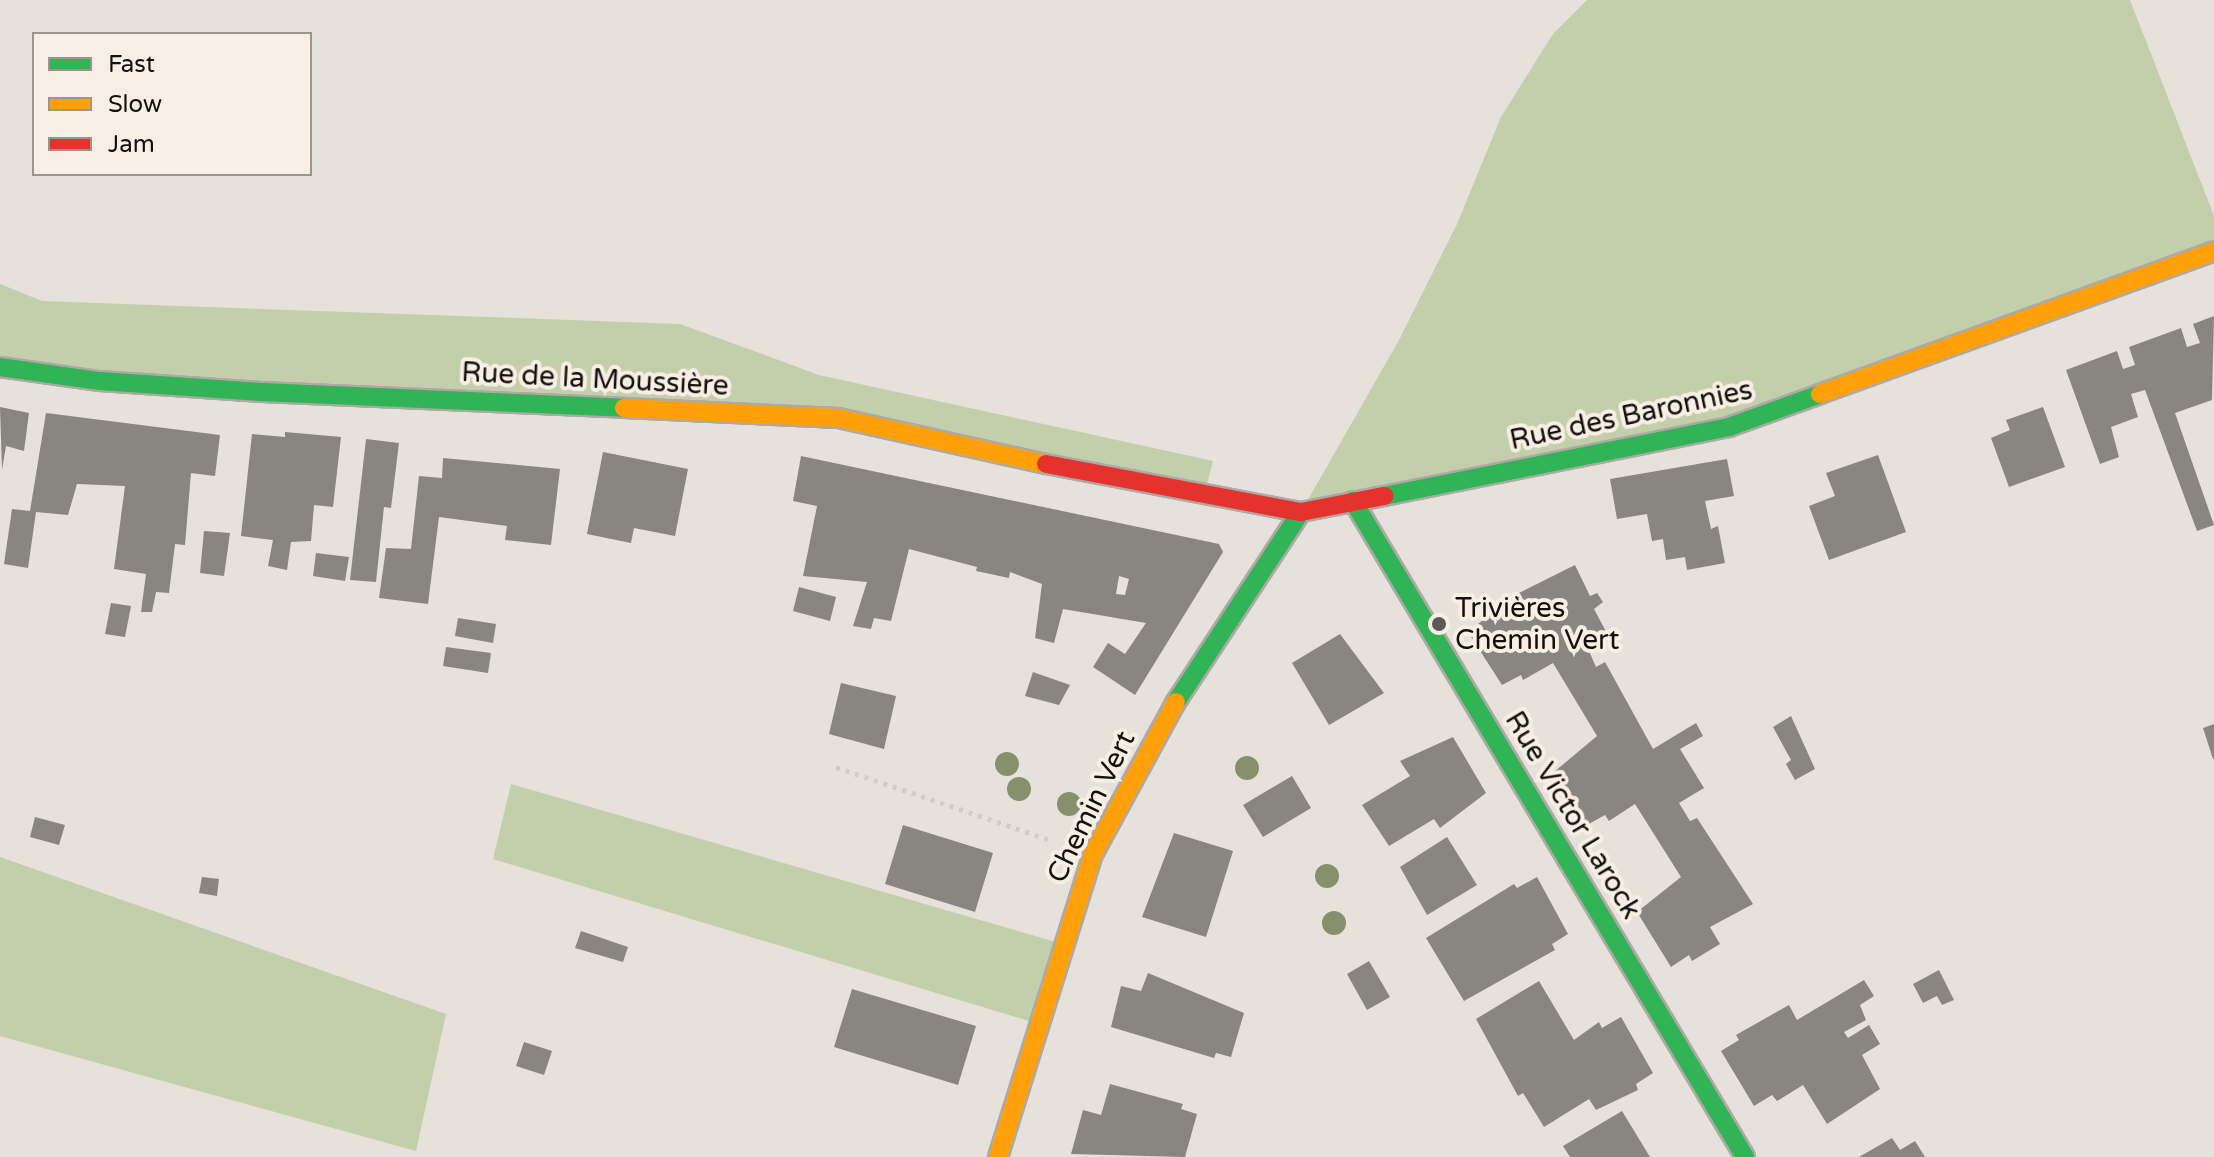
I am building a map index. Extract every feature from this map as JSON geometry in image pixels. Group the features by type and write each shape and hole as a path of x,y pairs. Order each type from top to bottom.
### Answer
{"street":[{"name":"Rue des Baronnies","path":"1180,493 1301,512 1729,427 2214,251"},
{"name":"Rue de la Moussière","path":"0,367 100,381 262,392 838,418 1180,493"},
{"name":"Rue Victor Larock","path":"1353,501 1745,1157"},
{"name":"Chemin Vert","path":"998,1157 1093,854 1178,698 1301,512"}],"path":[{"path":"836,767 1093,854"}],"green space":[{"path":"1587,0 2130,0 2214,216 2214,251 1729,427 1301,512 1399,340 1457,224 1501,117 1553,34"},
{"path":"0,284 42,301 680,324 819,375 1213,461 1204,496 838,418 0,367"},
{"path":"511,784 1063,944 1039,1024 493,859"},
{"path":"0,857 446,1014 416,1151 0,1036"}],"building":[{"path":"2214,316 2212,400 2175,413 2214,525 2197,531 2145,390 2131,394 2138,417 2111,427 2119,457 2100,464 2066,370 2117,351 2123,369 2135,365 2129,347 2181,328 2187,347 2200,343 2193,324"},
{"path":"0,407 29,413 24,451 6,446 2,470"},
{"path":"2043,407 2065,467 2009,487 1991,438 2010,430 2006,420"},
{"path":"46,413 220,435 215,476 191,473 185,545 175,544 169,593 156,592 152,612 141,612 146,574 114,569 125,486 77,484 68,515 36,512 28,568 4,564 12,509 30,511"},
{"path":"285,432 341,437 333,507 314,505 311,541 291,542 287,570 268,566 273,540 241,536 252,434 285,437"},
{"path":"366,439 399,443 391,508 384,507 376,582 350,580"},
{"path":"603,452 688,469 675,536 634,528 631,543 587,534"},
{"path":"1878,455 1906,532 1829,560 1809,506 1835,496 1826,473"},
{"path":"801,456 1219,544 1223,552 1135,695 1093,667 1108,643 1125,654 1146,623 1063,609 1054,643 1035,638 1042,584 1010,572 1009,578 976,571 977,567 909,549 891,621 874,618 871,629 853,626 867,582 803,576 817,506 793,501","holes":["1119,576 1129,579 1125,595 1116,594"]},
{"path":"443,458 560,469 551,545 505,540 507,526 439,517 428,604 379,598 386,548 411,549 419,476 442,478"},
{"path":"1727,459 1734,496 1705,501 1711,529 1718,526 1725,563 1687,570 1685,557 1666,560 1663,539 1652,541 1647,514 1617,519 1610,479"},
{"path":"204,531 230,533 224,576 200,573"},
{"path":"316,553 349,557 345,581 313,576"},
{"path":"1575,565 1590,596 1597,593 1603,602 1594,609 1610,639 1589,651 1596,667 1605,662 1653,749 1696,723 1703,736 1680,749 1704,788 1679,803 1690,821 1697,818 1753,904 1710,927 1720,944 1692,961 1689,955 1671,967 1637,912 1681,877 1635,804 1609,821 1605,815 1587,825 1554,772 1597,736 1553,663 1523,680 1521,675 1502,685 1468,632 1513,596"},
{"path":"799,587 836,597 830,621 793,611"},
{"path":"111,603 131,606 125,637 105,634"},
{"path":"458,618 496,624 493,643 455,636"},
{"path":"1340,634 1384,693 1329,725 1292,663"},
{"path":"446,647 491,653 488,673 443,666"},
{"path":"1033,672 1070,685 1059,705 1025,696"},
{"path":"841,683 896,696 884,749 829,734"},
{"path":"1791,716 1815,769 1795,780 1786,764 1791,760 1773,727"},
{"path":"2214,724 2214,759 2213,759 2203,728"},
{"path":"1453,737 1486,793 1440,828 1434,819 1389,846 1362,805 1410,776 1400,761"},
{"path":"1292,776 1311,808 1263,837 1243,805"},
{"path":"35,817 65,825 59,845 30,837"},
{"path":"903,825 993,853 975,912 885,884"},
{"path":"1174,833 1233,851 1206,937 1142,917"},
{"path":"1447,837 1477,885 1427,915 1400,867"},
{"path":"202,877 219,879 217,896 199,893"},
{"path":"1537,877 1568,934 1552,944 1555,950 1464,1001 1426,938 1514,884 1517,888"},
{"path":"581,931 628,947 623,962 575,948"},
{"path":"1369,961 1390,997 1367,1010 1347,974"},
{"path":"1939,970 1954,1000 1942,1005 1937,996 1923,1003 1913,984"},
{"path":"1148,973 1244,1013 1231,1057 1216,1053 1214,1058 1111,1027 1121,986 1141,991"},
{"path":"1864,980 1874,996 1860,1005 1866,1020 1844,1032 1848,1038 1869,1025 1880,1044 1862,1055 1880,1089 1827,1124 1803,1085 1777,1101 1772,1095 1754,1106 1721,1051 1739,1040 1736,1035 1789,1005 1797,1020"},
{"path":"1539,981 1574,1040 1599,1022 1602,1028 1621,1017 1653,1073 1636,1084 1638,1090 1596,1110 1589,1099 1544,1127 1523,1093 1518,1096 1476,1019"},
{"path":"852,989 976,1026 958,1085 834,1047"},
{"path":"524,1042 552,1051 544,1075 516,1066"},
{"path":"1110,1084 1183,1104 1181,1109 1197,1114 1185,1157 1071,1154 1083,1110 1101,1115"},
{"path":"1622,1111 1650,1157 1570,1157 1563,1146"},
{"path":"1892,1138 1900,1150 1915,1141 1925,1157 1859,1157"}],"traffic: fast":[{"path":"0,367 100,381 262,392 624,408"},
{"path":"1384,496 1729,427 1820,394"},
{"path":"1353,501 1745,1157"},
{"path":"1176,702 1301,512"}],"traffic: slow":[{"path":"1820,394 2214,251"},
{"path":"624,408 838,418 1046,464"},
{"path":"998,1157 1093,854 1176,702"}],"traffic: jam":[{"path":"1046,464 1301,512 1384,496"}],"place":[{"name":"Trivières Chemin Vert","path":"1439,624"}]}
